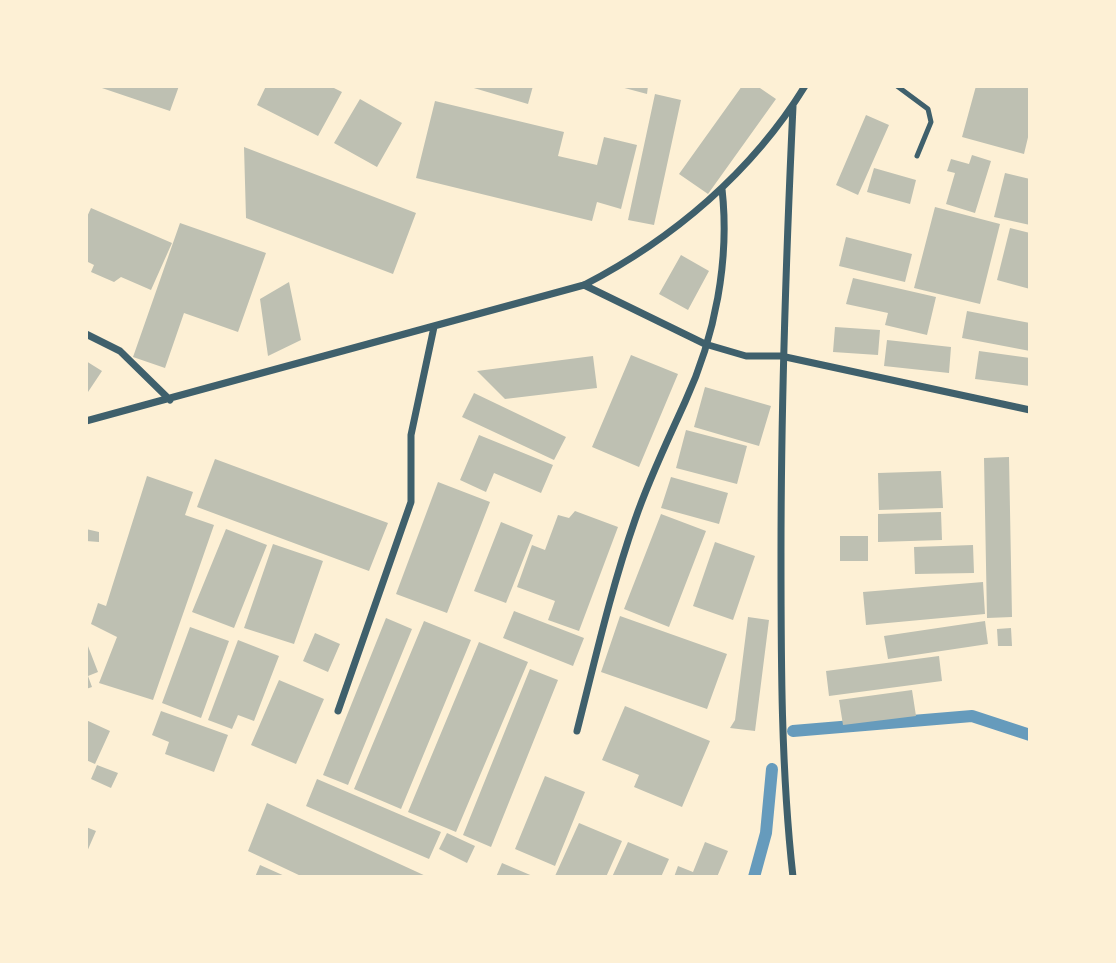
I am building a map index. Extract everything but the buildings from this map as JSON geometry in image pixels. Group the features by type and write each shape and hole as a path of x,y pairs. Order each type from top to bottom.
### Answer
{"street":[{"path":"86,421 583,285 626,263 664,237 722,189 793,106 805,86"},
{"path":"793,106 781,356 780,658 784,799 793,877"},
{"path":"577,731 613,587 657,460 686,400 705,344 724,257 726,223 722,189"},
{"path":"583,285 705,344 746,356 781,356 1030,410"},
{"path":"338,711 411,502 411,435 434,327"},
{"path":"86,334 120,351 170,400"}],"lane":[{"path":"897,86 928,109 931,122 917,156"}],"waterway":[{"path":"793,731 972,716 1030,735"},
{"path":"754,877 766,833 772,769"}]}
